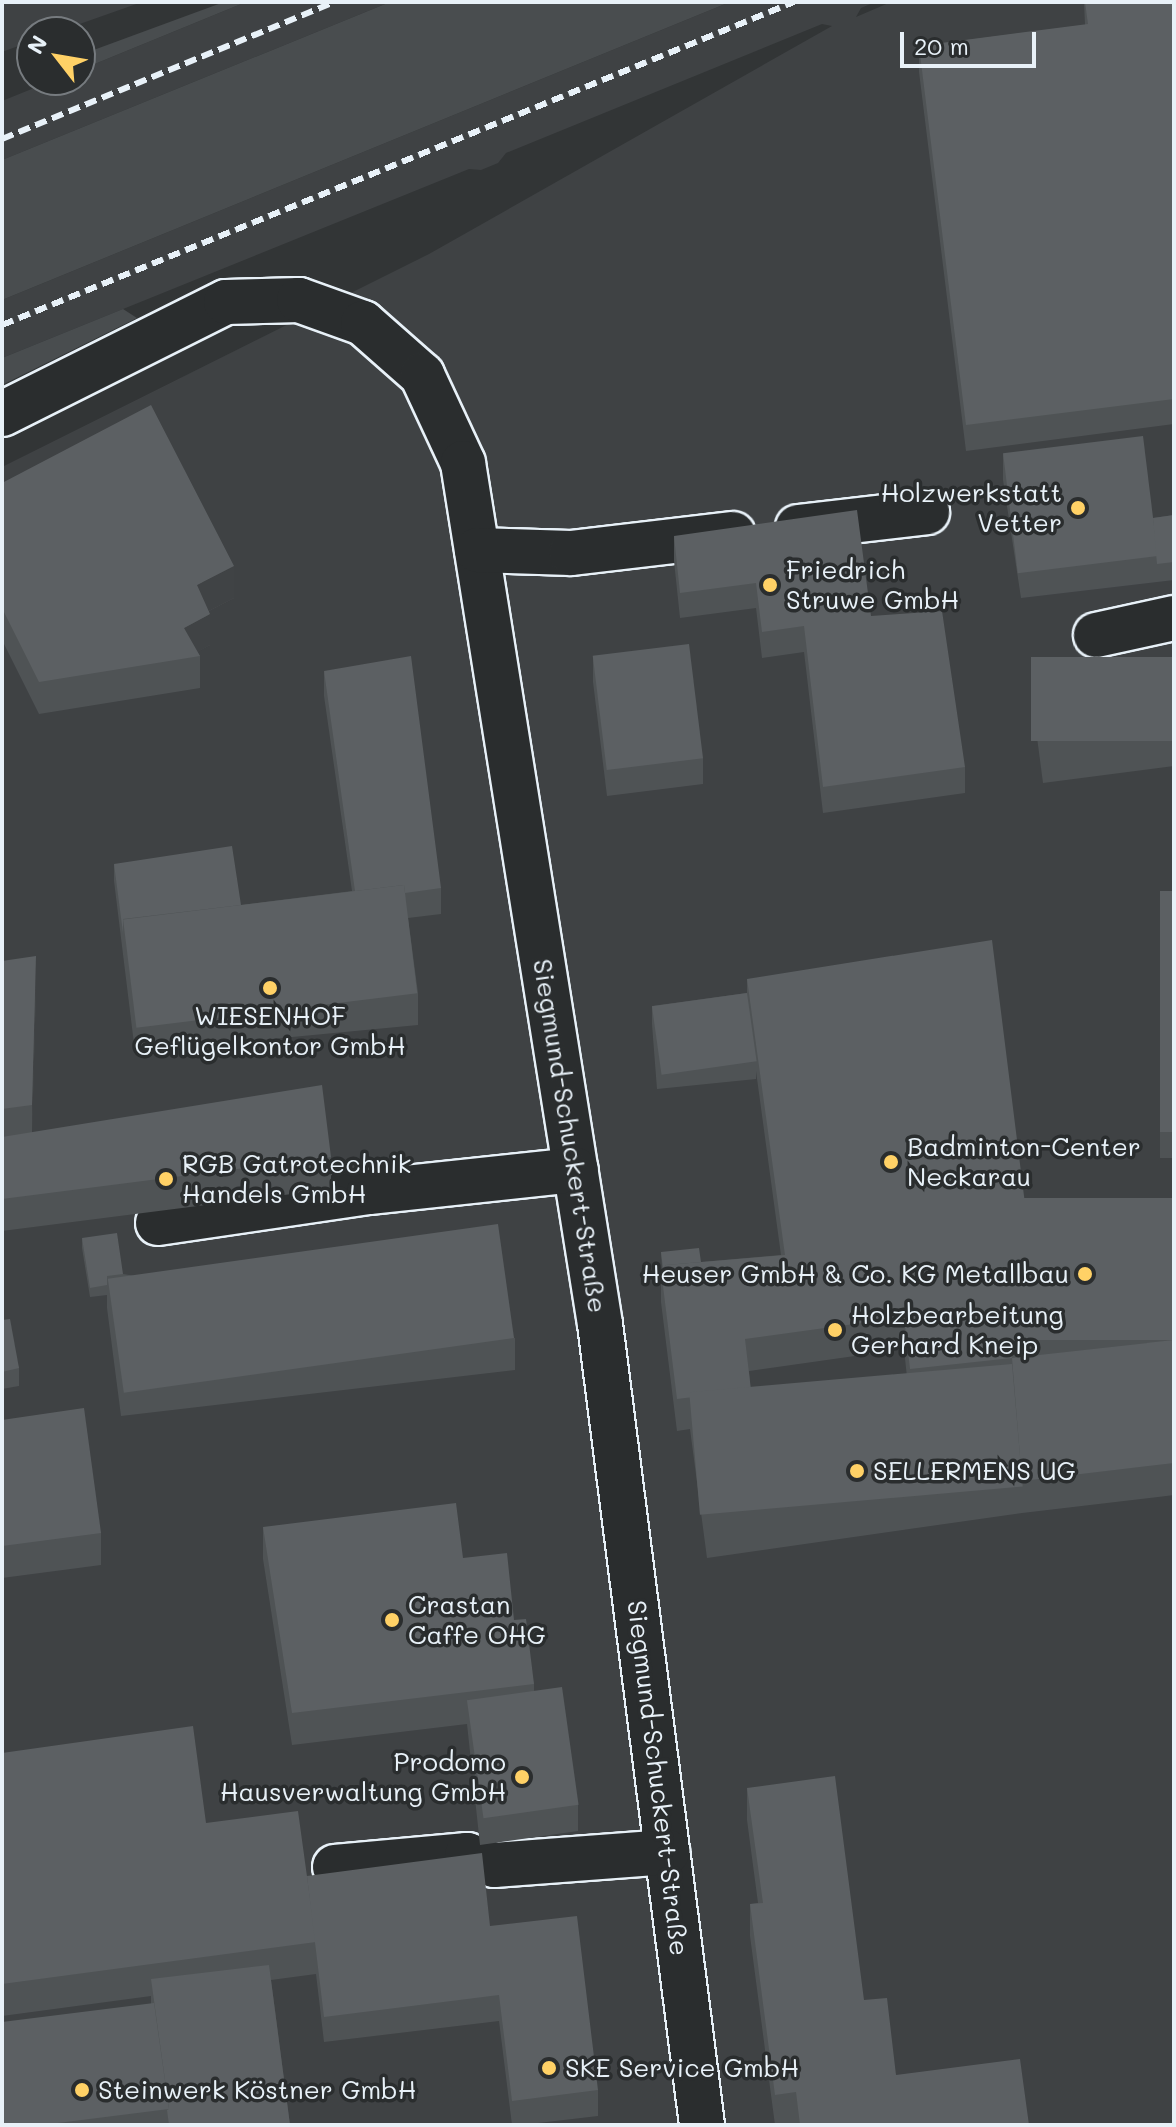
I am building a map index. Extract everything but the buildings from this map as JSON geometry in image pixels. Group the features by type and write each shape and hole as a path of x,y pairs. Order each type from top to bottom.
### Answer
{"street":[{"name":"Siegmund-Schuckert-Straße","path":"2,414 226,302 299,300 363,323 422,375 463,463 600,1324 702,2125"},
{"path":"477,550 571,553 927,512"},
{"path":"1096,635 1174,618"},
{"path":"158,1223 369,1192 576,1170"},
{"path":"335,1867 467,1855 494,1865 668,1852"}],"shaded area":[{"path":"2,2 142,2 96,18 16,16 16,47 2,52"},
{"path":"224,2 246,2 96,63 96,49"},
{"path":"246,2 390,2 2,160 2,101 16,95 96,96 96,63"},
{"path":"390,2 730,2 2,300 2,160"},
{"path":"730,2 875,2 861,8 856,17 891,2 1174,2 1174,2125 2,2125 2,467 429,254 832,26 822,24 506,153 498,163 481,170 469,169 2,358 2,300"},
{"path":"123,309 137,318 2,385 2,358"}],"railway":[{"path":"2,139 335,2"},
{"path":"2,325 794,2"}],"place":[{"name":"Holzwerkstatt Vetter","path":"1078,508"},
{"name":"Friedrich Struwe GmbH","path":"770,585"},
{"name":"WIESENHOF Geflügelkontor GmbH","path":"270,988"},
{"name":"Badminton-Center Neckarau","path":"891,1162"},
{"name":"RGB Gatrotechnik Handels GmbH","path":"166,1179"},
{"name":"Heuser GmbH & Co. KG Metallbau","path":"1085,1274"},
{"name":"Holzbearbeitung Gerhard Kneip","path":"835,1330"},
{"name":"SELLERMENS UG","path":"857,1471"},
{"name":"Crastan Caffe OHG","path":"392,1620"},
{"name":"Prodomo Hausverwaltung GmbH","path":"522,1777"},
{"name":"SKE Service GmbH","path":"549,2068"},
{"name":"Steinwerk Köstner GmbH","path":"82,2090"}]}
